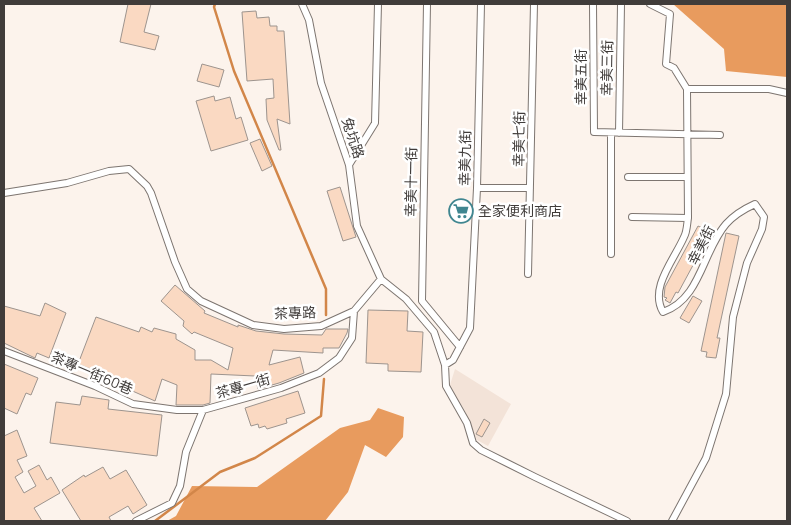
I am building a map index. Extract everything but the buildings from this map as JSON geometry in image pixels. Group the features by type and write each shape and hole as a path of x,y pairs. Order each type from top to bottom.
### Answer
{"street":[{"name":"兔坑路","path":"302,4 309,20 321,83 349,165 357,226 381,279"},
{"path":"349,165 375,122 378,4"},
{"name":"幸美十一街","path":"427,4 422,301 460,347"},
{"name":"幸美九街","path":"445,365 453,360 470,328 477,188 481,4"},
{"name":"幸美七街","path":"528,274 534,4"},
{"name":"幸美五街","path":"593,4 594,132 611,133"},
{"name":"幸美三街","path":"619,133 621,4"},
{"path":"650,4 670,14 666,64 674,68 687,89 770,89 787,93"},
{"name":"幸美街","path":"672,521 706,458 726,394 732,317 746,263 762,229 764,217 755,204 735,216 726,225 702,272 681,303 663,312 657,303 661,283 685,235 688,218 687,89"},
{"path":"611,254 611,133 720,135"},
{"name":"茶專路","path":"4,193 67,183 109,171 129,169 147,186 187,289 201,300 253,325 284,329 321,326 354,311 381,279"},
{"path":"628,177 687,177"},
{"path":"477,188 530,188"},
{"path":"632,217 688,218"},
{"path":"381,279 420,314 434,332 445,365 446,386 467,423 472,443 481,450 627,521"},
{"name":"茶專一街","path":"136,521 172,503 180,486 186,452 203,410 281,388 319,373 339,358 352,338 354,311"},
{"name":"茶專一街60巷","path":"4,351 95,386 133,404 177,410 203,410"}],"shaded area":[{"path":"673,4 787,4 787,77 726,71 724,49"},
{"path":"455,369 511,404 488,446 477,440 464,409 453,393 450,385"},
{"path":"378,408 404,417 403,437 386,457 365,445 348,492 325,521 167,521 176,516 192,486 257,487 340,428 370,420"}],"waterway":[{"path":"215,4 214,7 234,71 326,289 326,315"},
{"path":"155,521 220,472 255,458 321,416 324,379"}],"place":[{"name":"全家便利商店","path":"461,211"}]}
